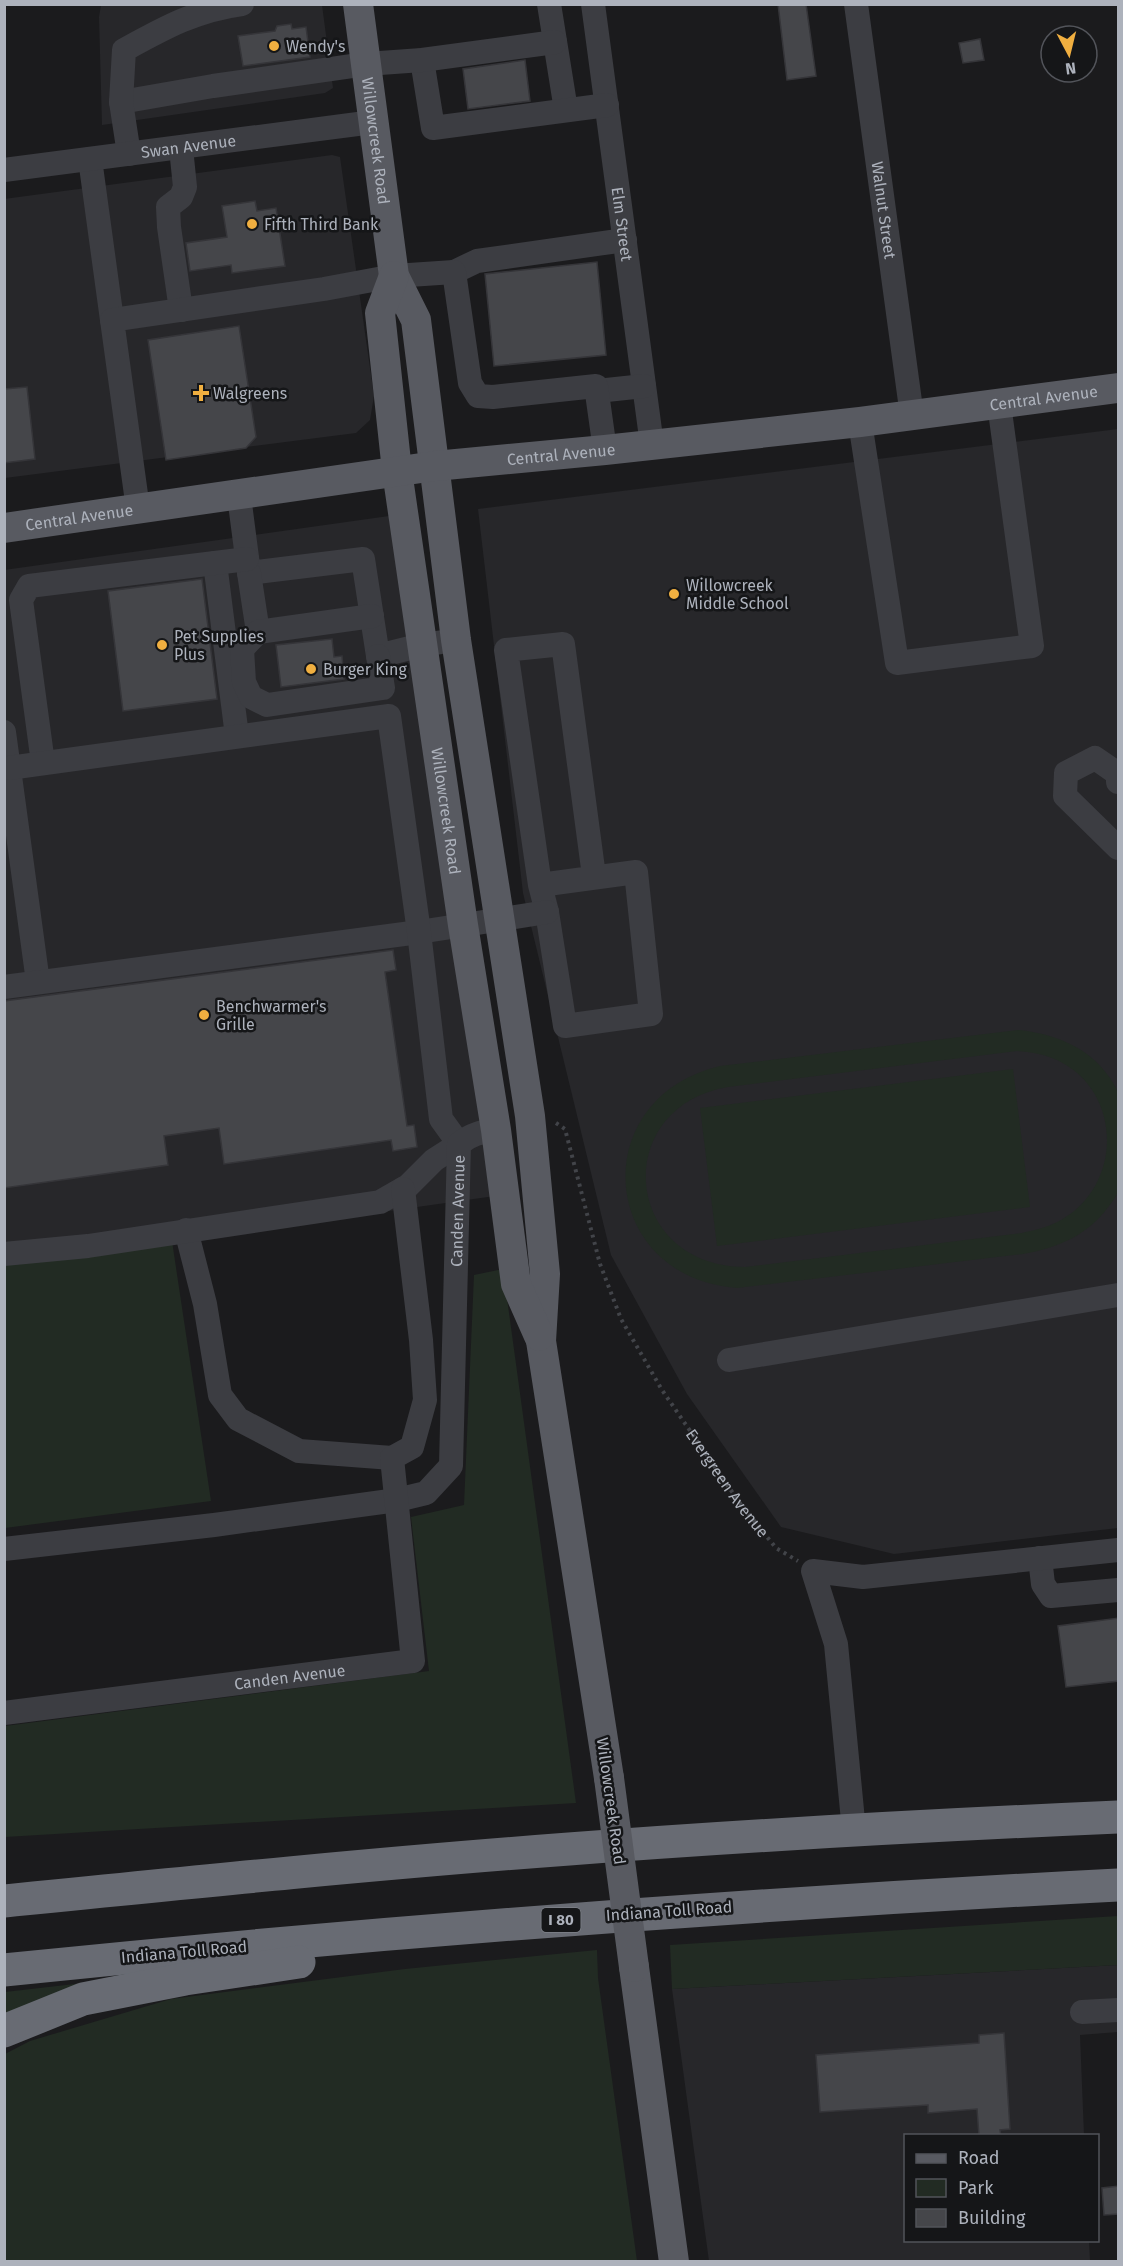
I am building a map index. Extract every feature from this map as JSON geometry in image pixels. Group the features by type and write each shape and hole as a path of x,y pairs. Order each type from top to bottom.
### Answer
{"highway":[{"path":"4,1901 318,1870 569,1849 1119,1817"},
{"path":"4,1878 128,1870 318,1870"},
{"name":"Indiana Toll Road","path":"4,1970 434,1929 740,1906 1119,1885"},
{"path":"4,2031 83,1999 185,1979 341,1956 434,1929"}],"main road":[{"name":"Willowcreek Road","path":"358,4 394,276 416,320 456,640 530,1116 545,1274 541,1341 609,1778 674,2262"},
{"name":"Willowcreek Road","path":"394,276 380,313 397,471 463,925 496,1130 516,1284 541,1341"},
{"name":"Central Avenue","path":"4,528 435,466 860,422 1119,388"}],"street":[{"path":"129,154 121,102 124,50 177,21 226,6 242,4"},
{"path":"549,4 566,110"},
{"name":"Elm Street","path":"593,4 652,445"},
{"name":"Walnut Street","path":"856,4 912,416"},
{"path":"121,102 366,64 422,60 555,42"},
{"path":"422,60 433,128 606,105"},
{"name":"Swan Avenue","path":"4,170 373,122"},
{"path":"181,148 185,187 181,197 168,207 181,310"},
{"path":"90,159 138,509"},
{"path":"112,320 324,289 394,276 454,272 477,261 624,240"},
{"path":"454,272 470,384 478,396 494,397 596,386 604,450"},
{"path":"597,391 644,387"},
{"path":"860,422 897,663 1032,646 999,404"},
{"path":"239,496 258,632"},
{"path":"43,763 21,600 29,586 215,563 248,566 363,559 372,616 383,688 267,705 250,697 244,682 242,649 258,632 372,616"},
{"path":"215,563 237,736"},
{"path":"378,656 422,645 456,640"},
{"path":"540,885 636,872 651,1014 565,1026 548,912 540,885 506,650 563,644 594,876"},
{"path":"4,1254 88,1246 380,1202 403,1189 434,1160 459,1144 441,1119 419,932 389,716 43,763 8,778"},
{"path":"4,732 8,778 38,982"},
{"path":"1119,782 1118,774 1095,758 1066,773 1065,796 1119,848"},
{"path":"4,987 419,932 548,912"},
{"name":"Canden Avenue","path":"4,1549 214,1525 397,1500 426,1493 451,1466 459,1144 469,1136 496,1130"},
{"path":"186,1230 205,1304 220,1395 238,1419 299,1451 392,1458 412,1447 425,1400 422,1340 403,1189"},
{"path":"729,1360 1119,1295"},
{"path":"392,1458 397,1500"},
{"name":"Canden Avenue","path":"4,1713 413,1661 397,1500"},
{"path":"854,1831 836,1644 813,1571 863,1577 1119,1550"},
{"path":"1040,1558 1043,1584 1051,1596 1119,1590"},
{"path":"1082,2012 1119,2010"}],"path":[{"name":"Evergreen Avenue","path":"530,1116 544,1116 564,1129 600,1264 621,1319 662,1390 739,1502 776,1548 813,1571"}],"shaded area":[{"path":"101,5 322,5 333,88 325,93 102,125 99,17"},
{"path":"332,155 340,157 374,396 370,420 356,433 5,478 4,199"},
{"path":"1118,429 1118,1528 894,1554 781,1527 687,1394 611,1255 523,893 478,509"},
{"path":"389,516 495,1196 5,1265 4,570"},
{"path":"1118,1965 1118,2032 1080,2035 1084,2134 904,2134 904,2242 1089,2242 1090,2261 709,2261 672,1989"}],"green space":[{"path":"1019,1030 1058,1039 1092,1058 1102,1067 1117,1090 1120,1172 1117,1192 1101,1216 1082,1232 1060,1244 1023,1254 737,1288 691,1277 657,1253 635,1221 626,1185 629,1147 646,1113 676,1084 720,1066","holes":["1017,1051 1052,1058 1079,1074 1094,1093 1104,1115 1107,1138 1104,1162 1096,1185 1081,1204 1052,1225 1022,1233 745,1267 704,1260 674,1241 654,1215 646,1184 649,1152 664,1123 690,1100 728,1087"]},
{"path":"1013,1069 1030,1207 717,1246 700,1108"},
{"path":"172,1241 211,1501 5,1528 4,1265"},
{"path":"503,1269 576,1803 5,1837 5,1726 429,1671 411,1517 464,1505 474,1275"},
{"path":"1118,1916 1118,1965 672,1989 670,1945"},
{"path":"597,1950 598,1978 637,2261 5,2261 5,2054 30,2041 171,1999 405,1969"},
{"path":"92,1982 5,2020 5,1992"}],"building":[{"path":"778,4 806,4 816,76 787,80"},
{"name":"Wendy's","path":"291,24 292,29 306,27 310,57 243,66 238,36 275,31 277,26"},
{"path":"980,39 984,60 963,63 959,43"},
{"path":"525,60 530,101 468,109 463,69"},
{"name":"Fifth Third Bank","path":"255,201 257,211 276,208 285,266 232,273 231,265 190,271 186,243 227,237 222,206"},
{"path":"597,262 606,355 494,366 485,274"},
{"name":"Walgreens","path":"239,326 256,437 246,448 166,460 148,340"},
{"path":"27,387 35,459 4,463 4,389"},
{"name":"Pet Supplies Plus","path":"202,579 217,699 123,711 108,591"},
{"name":"Burger King","path":"332,639 334,657 342,656 344,679 281,687 276,645"},
{"path":"393,950 396,970 385,972 407,1126 414,1125 417,1147 393,1151 391,1140 224,1164 219,1128 164,1136 168,1165 4,1188 4,1001"},
{"path":"1119,1618 1119,1681 1066,1687 1058,1626"},
{"path":"1004,2033 1010,2129 1000,2130 1001,2134 979,2134 977,2109 928,2113 928,2105 820,2112 816,2055 979,2043 979,2035"},
{"path":"1119,2186 1119,2214 1104,2215 1102,2188"}],"place":[{"name":"Wendy's","path":"274,46"},
{"name":"Fifth Third Bank","path":"252,224"},
{"name":"Walgreens","path":"201,393"},
{"name":"Willowcreek Middle School","path":"674,594"},
{"name":"Pet Supplies Plus","path":"162,645"},
{"name":"Burger King","path":"311,669"},
{"name":"Benchwarmer's Grille","path":"204,1015"}]}
